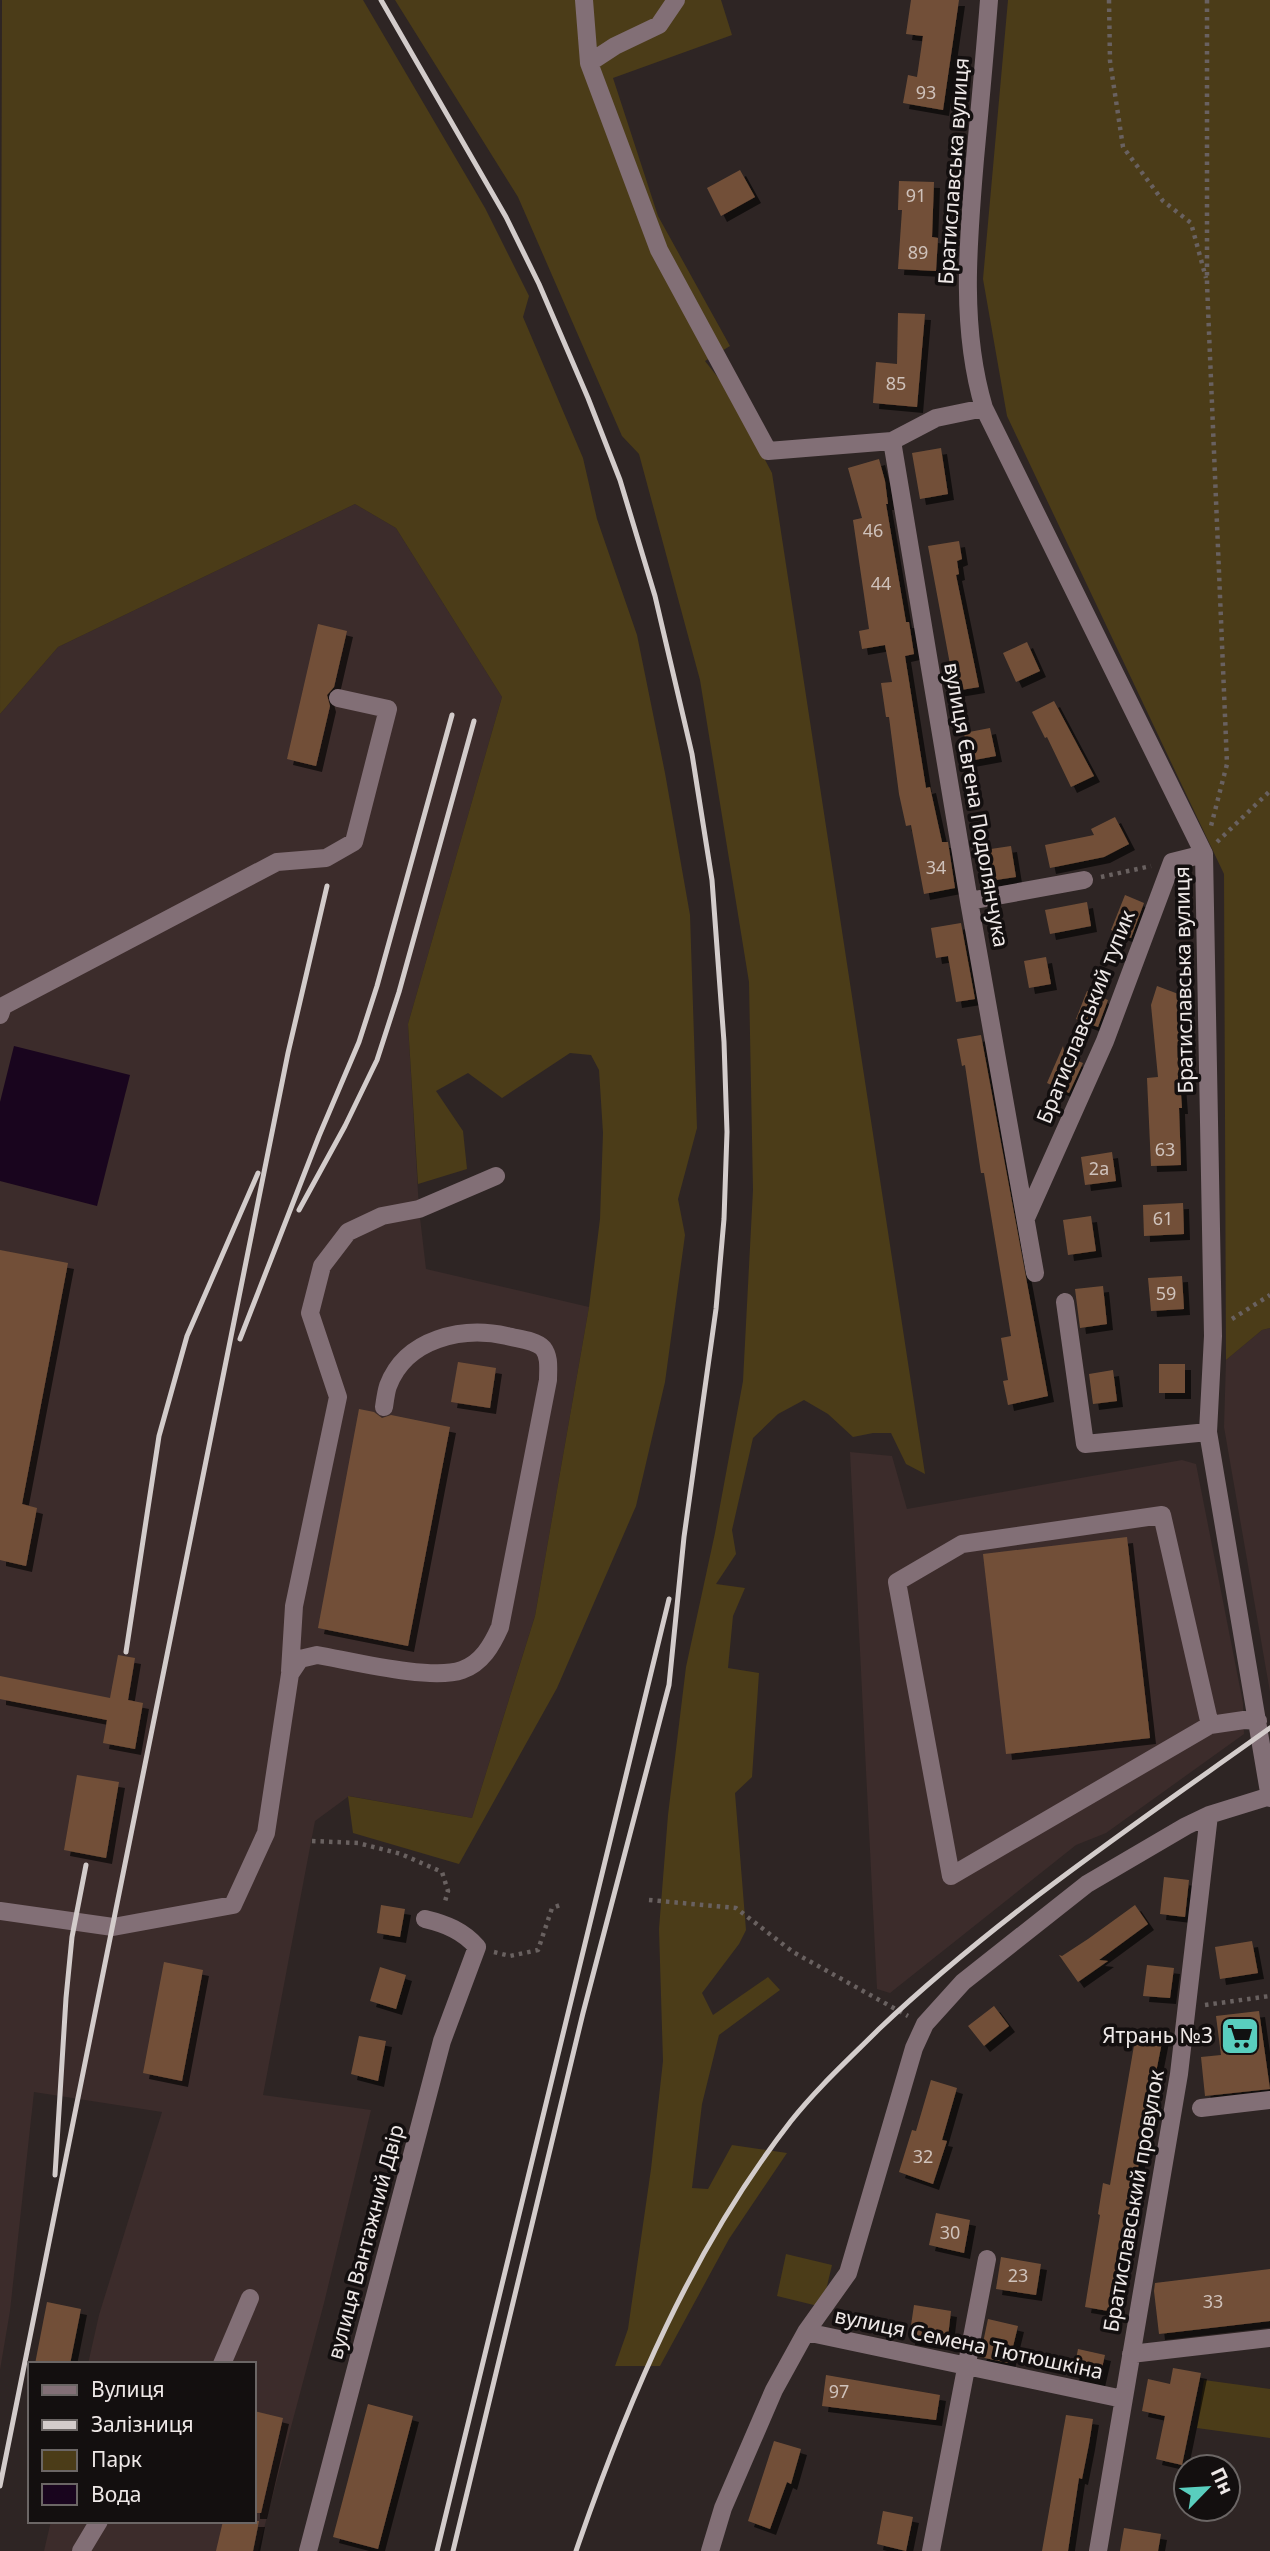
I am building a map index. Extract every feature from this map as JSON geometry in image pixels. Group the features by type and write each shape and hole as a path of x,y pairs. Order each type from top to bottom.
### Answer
{"street":[{"path":"584,0 589,63 659,250 768,451 892,441 936,418 984,408"},
{"path":"589,63 615,46 659,25 676,0"},
{"name":"Братиславська вулиця","path":"989,0 969,234 968,301 975,377 984,408 1204,854 1213,1336 1208,1432 1270,1797"},
{"name":"вулиця Євгена Подолянчука","path":"892,441 1035,1273"},
{"path":"0,1015 3,1006 277,862 326,858 354,842 388,709 338,698"},
{"path":"1172,862 1204,854"},
{"name":"Братиславський тупик","path":"1026,1218 1105,1041 1172,862"},
{"path":"969,901 1084,880"},
{"path":"0,1911 113,1927 233,1905 266,1833 290,1674 294,1606 338,1397 310,1313 322,1266 348,1232 382,1216 419,1209 496,1177"},
{"path":"1065,1302 1085,1444 1208,1432"},
{"path":"290,1674 300,1659 317,1655 435,1675 463,1670 490,1649 500,1627 548,1380 548,1359 542,1347 497,1334 466,1332 430,1340 401,1363 388,1386 384,1407"},
{"path":"1210,1726 1161,1516 962,1544 897,1582 951,1876 1210,1726 1244,1720 1258,1721"},
{"path":"709,2551 723,2508 774,2390 806,2332 848,2273 914,2048 925,2024 963,1982 1087,1884 1209,1815 1270,1797"},
{"name":"Братиславський провулок","path":"1098,2551 1179,2074 1209,1815"},
{"path":"432,1921 468,1937 477,1947"},
{"name":"вулиця Вантажний Двір","path":"308,2551 442,2041 477,1947"},
{"path":"1201,2108 1270,2100"},
{"path":"931,2551 987,2259"},
{"path":"223,2362 250,2298"},
{"name":"вулиця Семена Тютюшкіна","path":"806,2332 1123,2399"},
{"name":"вулиця Семена Тютюшкіна","path":"1131,2354 1270,2338"},
{"path":"81,2551 98,2523"}],"path":[{"path":"1109,0 1110,61 1123,146 1163,201 1191,223 1207,284"},
{"path":"1204,854 1227,764 1207,284 1207,0"},
{"path":"1204,854 1270,791"},
{"path":"1084,880 1172,862"},
{"path":"1213,1336 1228,1322 1270,1295"},
{"path":"312,1841 358,1843 401,1854 442,1872 449,1891 432,1921"},
{"path":"649,1900 736,1908 793,1952 898,2012 925,2024"},
{"path":"477,1947 510,1956 538,1950 552,1908 563,1903"},
{"path":"1186,2007 1270,1996"}],"shaded area":[{"path":"355,504 396,528 502,697 408,1024 419,1209 426,1269 589,1307 535,1616 472,1818 349,1796 315,1821 263,2095 371,2110 324,2303 258,2551 44,2551 51,2523 256,2523 256,2362 88,2362 99,2315 162,2112 34,2092 10,2311 0,2370 0,714 58,647"},
{"path":"1270,1328 1270,1692 1224,1427 1226,1360 1262,1330"},
{"path":"850,1452 892,1456 907,1509 1182,1460 1196,1464 1243,1703 1244,1734 1106,1833 1076,1845 890,1993 877,1989"}],"green space":[{"path":"2,0 363,0 485,208 529,296 523,317 583,458 597,519 637,635 690,915 697,1128 678,1199 685,1235 665,1382 636,1506 557,1688 459,1864 353,1833 348,1796 472,1818 535,1616 589,1307 600,1219 603,1133 599,1070 591,1055 570,1053 502,1098 468,1073 436,1091 463,1131 467,1169 418,1184 408,1024 502,697 396,528 355,504 58,647 0,714"},
{"path":"395,0 721,0 732,35 613,78 658,216 730,346 705,361 728,390 772,473 925,1474 906,1464 891,1433 853,1437 828,1414 804,1400 778,1414 753,1438 732,1530 736,1554 716,1584 745,1588 733,1616 728,1668 759,1673 752,1777 735,1793 746,1930 739,1944 702,1993 713,2015 768,1977 780,1990 719,2035 702,2104 692,2188 708,2189 732,2145 787,2153 729,2239 660,2366 615,2366 628,2329 663,2061 659,1929 668,1815 686,1667 715,1533 743,1381 753,1190 749,982 700,680 639,454 622,436 518,197"},
{"path":"1008,0 1270,0 1270,1328 1262,1330 1226,1360 1224,874 1007,416 983,279"},
{"path":"786,2254 832,2265 822,2307 777,2296"},
{"path":"1204,2380 1270,2389 1270,2438 1197,2428"}],"water":[{"path":"14,1046 130,1075 97,1206 0,1181 0,1102"}],"building":[{"path":"911,0 959,0 943,110 903,103 908,75 917,77 923,36 906,34"},
{"path":"740,170 755,197 721,216 707,188"},
{"path":"899,181 934,182 932,237 938,238 936,271 898,269 902,210 898,210"},
{"path":"898,313 925,314 917,407 873,403 876,362 897,364"},
{"path":"941,448 948,494 920,499 912,453"},
{"path":"879,459 885,481 886,504 906,622 909,622 914,654 905,656 926,788 930,787 942,842 948,842 955,888 924,894 911,825 906,826 899,794 889,717 886,717 881,683 892,682 885,645 862,649 859,631 869,629 853,520 862,518 848,468"},
{"path":"959,541 962,559 957,561 959,574 956,575 979,687 955,691 928,546"},
{"path":"318,624 347,631 334,687 327,695 330,706 316,766 287,759"},
{"path":"1027,642 1040,671 1016,682 1003,653"},
{"path":"1054,701 1094,776 1071,787 1032,712"},
{"path":"990,728 996,756 969,761 964,733"},
{"path":"1115,817 1129,844 1104,857 1050,868 1045,845 1094,835 1091,829"},
{"path":"1011,846 1016,877 989,881 984,850"},
{"path":"1125,895 1144,903 1131,938 1111,930"},
{"path":"1087,902 1091,926 1050,934 1045,910"},
{"path":"961,923 975,999 956,1002 948,956 936,958 931,928"},
{"path":"1046,957 1051,984 1029,988 1024,961"},
{"path":"1157,986 1181,995 1179,1003 1183,1052 1178,1052 1182,1108 1179,1108 1181,1165 1151,1166 1147,1078 1158,1077 1151,1005"},
{"path":"1087,991 1108,1000 1098,1027 1076,1019"},
{"path":"981,1035 1048,1396 1008,1405 1003,1381 1008,1380 1001,1338 1011,1336 984,1173 981,1173 965,1065 962,1066 957,1039"},
{"path":"1063,1046 1065,1056 1083,1063 1069,1093 1047,1083"},
{"path":"1112,1152 1116,1181 1085,1185 1081,1157"},
{"path":"1183,1203 1184,1234 1144,1236 1143,1205"},
{"path":"1091,1216 1096,1251 1068,1255 1063,1220"},
{"path":"0,1250 68,1263 22,1504 37,1508 26,1566 0,1560"},
{"path":"1182,1276 1184,1309 1151,1311 1148,1278"},
{"path":"1103,1286 1107,1324 1080,1328 1075,1289"},
{"path":"458,1362 496,1368 490,1408 451,1402"},
{"path":"1159,1364 1185,1364 1185,1393 1159,1393"},
{"path":"1113,1370 1117,1401 1093,1404 1089,1374"},
{"path":"359,1409 374,1412 382,1418 391,1415 450,1427 408,1646 318,1628"},
{"path":"1127,1537 1150,1738 1006,1754 983,1554"},
{"path":"118,1655 135,1658 128,1700 143,1703 135,1749 103,1743 107,1720 0,1699 0,1676 110,1698"},
{"path":"77,1775 119,1782 106,1858 64,1850"},
{"path":"1164,1877 1189,1880 1185,1917 1160,1914"},
{"path":"381,1905 405,1909 400,1937 377,1933"},
{"path":"1135,1905 1148,1924 1099,1960 1108,1961 1078,1982 1059,1955 1062,1956 1088,1939"},
{"path":"1252,1941 1258,1973 1220,1979 1215,1947"},
{"path":"164,1962 203,1970 182,2081 143,2073"},
{"path":"1147,1965 1174,1968 1170,1998 1143,1996"},
{"path":"380,1967 406,1975 396,2009 370,2001"},
{"path":"994,2006 1009,2026 984,2046 968,2026"},
{"name":"Ятрань №3","path":"1259,2011 1270,2089 1205,2096 1201,2057 1221,2055 1216,2016"},
{"path":"1136,2034 1163,2037 1114,2312 1085,2307 1103,2183 1110,2185"},
{"path":"359,2036 386,2041 378,2081 351,2074"},
{"path":"931,2080 957,2088 942,2140 947,2141 933,2184 899,2172 912,2130 916,2131"},
{"path":"936,2213 970,2220 964,2253 929,2245"},
{"path":"1001,2257 1041,2264 1036,2295 996,2289"},
{"path":"1270,2269 1270,2321 1159,2334 1155,2283"},
{"path":"47,2302 81,2309 70,2362 35,2362"},
{"path":"914,2305 951,2311 947,2345 909,2339"},
{"path":"988,2319 1018,2326 1009,2363 980,2357"},
{"path":"1078,2349 1105,2355 1099,2381 1073,2375"},
{"path":"1173,2368 1201,2373 1184,2453 1172,2453 1172,2463 1156,2459 1165,2416 1142,2411 1148,2379 1170,2384"},
{"path":"826,2375 940,2395 936,2420 822,2406"},
{"path":"368,2404 413,2416 378,2549 333,2537"},
{"path":"256,2411 283,2418 261,2513 256,2513"},
{"path":"1066,2415 1093,2419 1089,2444 1082,2479 1079,2478 1068,2551 1042,2551"},
{"path":"774,2441 801,2449 791,2484 787,2482 770,2529 748,2521"},
{"path":"883,2511 913,2517 906,2551 877,2544"},
{"path":"259,2521 253,2551 216,2551 223,2523"},
{"path":"1124,2528 1161,2534 1158,2551 1120,2551"}],"railway":[{"path":"381,0 506,217 539,284 620,480 655,596 692,754 712,880 724,1042 727,1132 724,1219 716,1309 684,1537 669,1685 583,2013 453,2551"},
{"path":"240,1339 319,1136 359,1042 452,715"},
{"path":"299,1210 377,1060 399,992 474,721"},
{"path":"0,2486 288,1053 327,886"},
{"path":"126,1652 159,1436 187,1336 258,1173"},
{"path":"437,2551 669,1599"},
{"path":"576,2551 641,2382 693,2273 755,2170 801,2109 879,2029 971,1948 1119,1835 1270,1728"},
{"path":"55,2175 72,1937 86,1865"}],"place":[{"name":"Ятрань №3","path":"1240,2036"}]}
